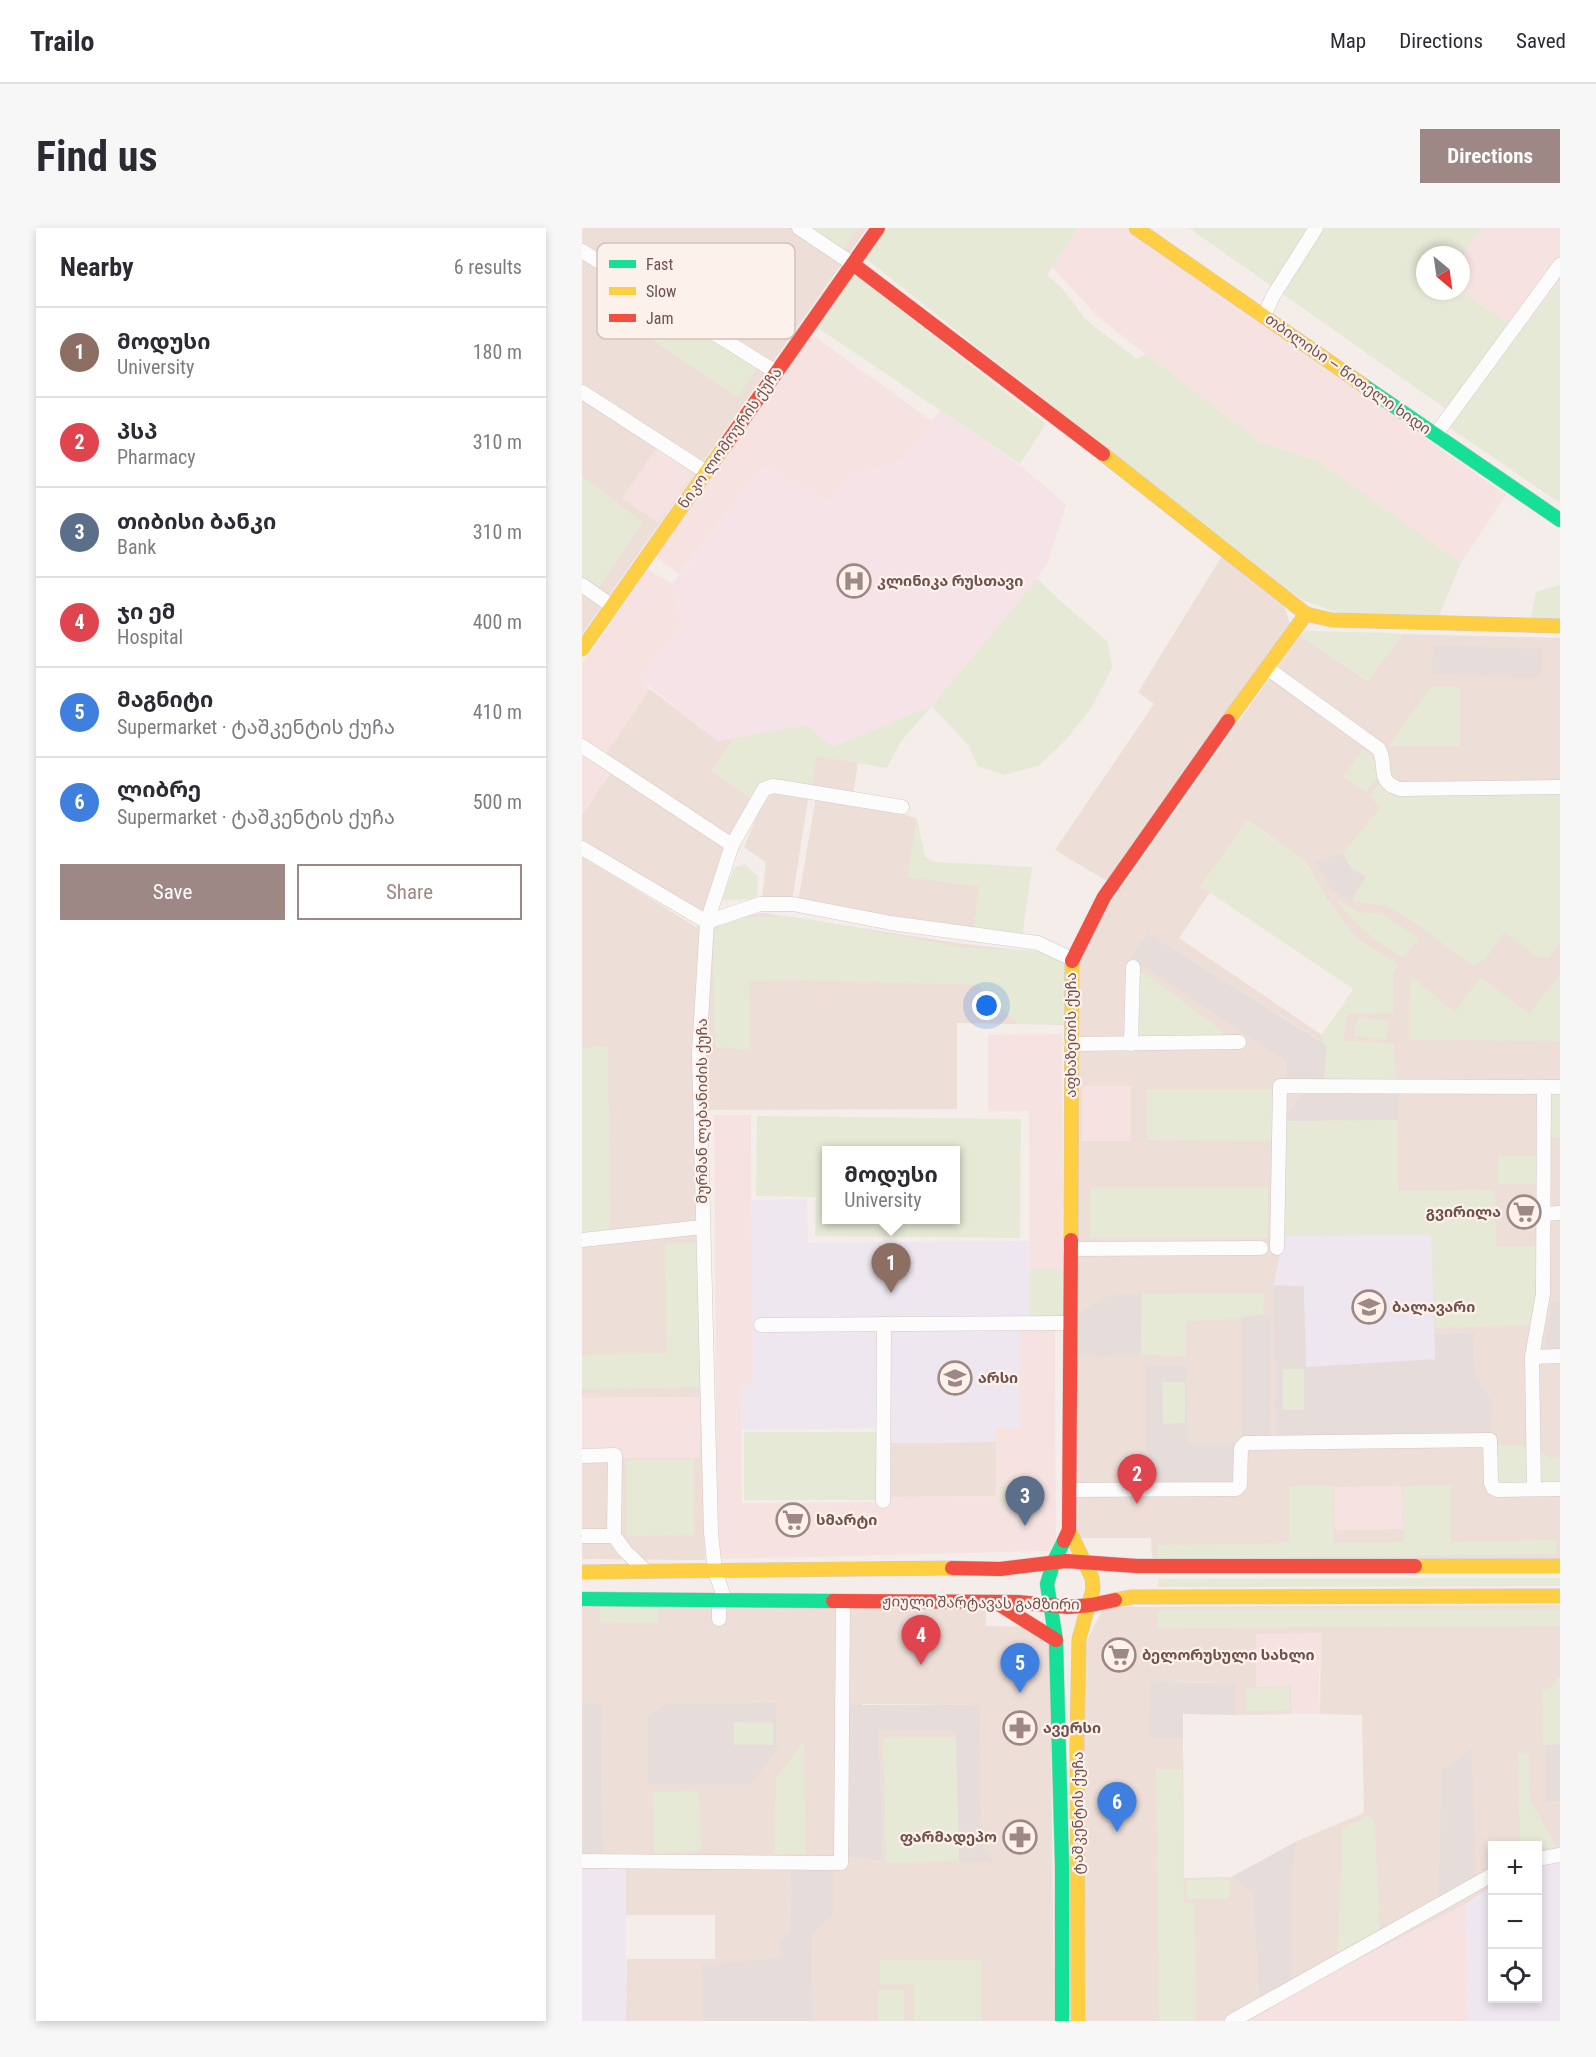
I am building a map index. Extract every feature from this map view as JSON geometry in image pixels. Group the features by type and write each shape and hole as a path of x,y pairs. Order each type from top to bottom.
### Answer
{"main road":[{"name":"ნიკო ლომოურის ქუჩა","path":"582,649 878,228"},
{"name":"თბილისი — წითელი ხიდი","path":"1137,228 1560,520"},
{"path":"853,264 1130,474 1306,614 1332,620 1560,626"},
{"name":"აფხაზეთის ქუჩა","path":"1054,1561 1069,1530 1072,959 1104,897 1306,614"},
{"name":"აფხაზეთის ქუჩა","path":"1069,1530 1085,1561"},
{"path":"1052,1608 1047,1584 1054,1561"},
{"path":"582,1572 1017,1569 1054,1561 1085,1561 1120,1566 1560,1566"},
{"path":"1085,1561 1092,1578 1093,1589 1088,1606"},
{"name":"ჟიული შარტავას გამზირი","path":"582,1599 1018,1602 1052,1608 1088,1606 1132,1597 1560,1596"},
{"path":"994,1602 1056,1640"},
{"name":"ტაშკენტის ქუჩა","path":"1069,2021 1079,1639 1088,1606"},
{"name":"ტაშკენტის ქუჩა","path":"1052,1608 1056,1640 1069,2021"}],"street":[{"path":"799,228 853,264"},
{"path":"1264,316 1273,296 1316,228"},
{"path":"582,251 597,260"},
{"path":"1436,434 1446,417 1560,265"},
{"path":"723,339 776,372"},
{"path":"582,392 706,472"},
{"path":"582,585 612,606"},
{"path":"1267,668 1379,749 1382,755 1383,774 1392,786 1400,789 1560,787"},
{"path":"582,746 732,845"},
{"name":"მურმან ლებანიძის ქუჩა","path":"719,1619 722,1600 715,1571 710,1522 699,1053 707,922 732,845 760,793 769,787 902,807"},
{"path":"582,848 707,922 760,904 793,904 891,923 1038,943 1072,959"},
{"path":"1131,1044 1133,968"},
{"path":"1071,1044 1239,1042"},
{"path":"1277,1248 1280,1086 1560,1087"},
{"path":"1534,1489 1532,1357 1543,1294 1544,1087"},
{"path":"1543,1214 1560,1214"},
{"path":"582,1240 702,1227"},
{"path":"1070,1249 1261,1248"},
{"path":"761,1325 1070,1323"},
{"path":"883,1502 884,1324"},
{"path":"1532,1357 1560,1356"},
{"path":"1069,1490 1236,1490 1240,1485 1241,1448 1246,1443 1490,1440 1493,1488 1498,1490 1560,1489"},
{"path":"582,1456 615,1455 614,1536 646,1571"},
{"path":"582,1536 614,1536"},
{"path":"582,1861 841,1863 843,1601"},
{"path":"1542,1858 1560,1855"},
{"path":"1232,2021 1488,1877"}],"shaded area":[{"path":"582,228 867,228 795,331 795,243 597,243 597,339 789,339 582,634"},
{"path":"1078,228 1127,228 1506,495 1461,563 1318,461 1259,441 1099,318 1052,267"},
{"path":"1482,228 1560,228 1560,281 1521,331 1470,297 1469,246"},
{"path":"811,334 932,421 902,462 855,474 829,502 764,468 679,574 655,557"},
{"name":"კლინიკა რუსთავი","path":"940,410 1025,469 1066,505 1048,562 1037,579 932,706 832,747 807,725 718,741 640,679 683,625 672,584 764,468 829,502 855,473 902,462"},
{"path":"659,445 696,470 658,523 622,498"},
{"path":"1222,556 1284,607 1290,624 1107,881 1055,850 1154,704 1138,692"},
{"path":"648,569 672,584 683,625 640,679 650,689 604,756 582,742 582,664"},
{"path":"1403,634 1560,638 1560,886 1380,808 1352,901 1386,905 1484,960 1504,932 1548,958 1560,941 1560,1300 1552,1301 1560,1352 1560,1559 1152,1558 1151,1538 1075,1538 1079,962 1105,911 1300,635 1367,681","holes":["1248,820 1305,861 1326,898 1355,937 1398,965 1393,974 1393,1013 1340,1009 1322,1035 1179,938 1210,892 1201,886","1148,933 1320,1040 1285,1083 1286,1062 1259,1042","1398,1148 1398,1192 1494,1190 1496,1247 1431,1235 1434,1334 1474,1332 1475,1376 1492,1401 1274,1285 1281,1251 1281,1236 1377,1235","1146,1366 1187,1366 1189,1443"]},
{"path":"1433,645 1542,649 1541,678 1432,674"},
{"path":"650,689 718,741 734,738 712,771 754,800 728,838 604,756"},
{"path":"582,753 611,772 582,815"},
{"path":"816,756 858,762 853,796 811,789"},
{"path":"611,772 730,847 702,913 582,842 582,815"},
{"path":"772,793 808,799 792,902 762,900 766,862 744,847 764,799"},
{"path":"816,797 893,810 917,819 908,877 979,886 974,931 798,902"},
{"path":"1343,853 1351,868 1367,877 1351,901 1330,888 1316,862"},
{"path":"582,856 696,927 724,919 764,913 957,943 1044,953 1068,961 1067,1025 957,1023 957,1109 696,1110 705,1560 582,1559 582,1453 700,1457 700,1397 582,1398"},
{"path":"1148,933 1327,1045 1324,1082 1285,1083 1286,1062 1131,958"},
{"path":"1062,1034 1063,1269 1030,1269 1029,1111 988,1111 988,1035"},
{"path":"1082,1086 1131,1086 1131,1141 1082,1141"},
{"path":"1398,1090 1398,1120 1282,1121 1304,1091"},
{"path":"714,1115 751,1115 753,1384 741,1385 742,1503 883,1502 884,1497 996,1496 996,1428 1020,1427 1020,1328 1055,1327 1056,1539 1050,1551 717,1559"},
{"path":"807,1199 808,1243 1030,1241 1030,1317 881,1318 882,1428 742,1430 741,1384 753,1384 752,1200"},
{"name":"ბალავარი","path":"1431,1235 1435,1359 1306,1367 1304,1286 1274,1285 1281,1251 1281,1236"},
{"path":"1274,1285 1304,1286 1306,1366 1435,1359 1434,1334 1474,1332 1475,1376 1492,1401 1490,1436 1276,1437"},
{"path":"1142,1294 1141,1355 1079,1357 1079,1314 1109,1295"},
{"path":"1560,1300 1560,1352 1543,1352 1552,1301"},
{"path":"1242,1316 1271,1316 1269,1438 1241,1437"},
{"name":"არსი","path":"891,1328 1020,1328 1020,1428 996,1428 996,1442 891,1443"},
{"path":"1145,1366 1187,1366 1189,1443 1234,1443 1235,1484 1147,1486"},
{"path":"700,1397 700,1458 618,1458 582,1453 582,1398"},
{"path":"996,1442 996,1496 891,1497 891,1443"},
{"path":"1402,1486 1403,1529 1335,1530 1334,1487"},
{"path":"1560,1605 1560,1744 1546,1745 1546,1800 1560,1801 1560,1861 1542,1866 1542,1841 1488,1841 1488,1889 1466,1904 1239,2021 1085,2021 1084,1646 1104,1607","holes":["1321,1633 1320,1714 1362,1715 1364,1813 1297,1841 1259,1999 1253,1894 1231,1877 1184,1878 1183,1738 1150,1682 1236,1683 1235,1715 1291,1714 1291,1686"]},
{"path":"986,1606 986,1626 1045,1627 1050,1647 1054,2021 813,2021 812,1932 791,1869 790,1932 780,1958 766,2021 626,2021 627,1959 715,1959 715,1915 626,1915 626,1869 582,1869 582,1854 603,1853 602,1704 582,1704 582,1607","holes":["862,1704 980,1705 982,1846 995,1861 959,1861 955,1731 879,1731 883,1861 847,1857"]},
{"path":"1322,1633 1322,1666 1319,1667 1320,1714 1291,1714 1291,1686 1256,1687 1256,1634"},
{"path":"1150,1682 1236,1683 1235,1715 1183,1714 1183,1738 1149,1738"},
{"path":"776,1703 777,1750 751,1784 648,1784 648,1717 665,1704"},
{"path":"582,1704 602,1704 603,1853 582,1854"},
{"path":"848,1705 980,1705 982,1845 995,1862 959,1862 955,1731 879,1731 883,1861 847,1857"},
{"path":"1560,1744 1560,1801 1546,1801 1546,1745"},
{"path":"1472,1749 1476,1878 1438,1900 1442,1771"},
{"path":"1297,1841 1292,1868 1293,1979 1259,1999 1253,1894 1231,1877"},
{"path":"1560,1861 1560,2021 1468,2021 1466,1904 1488,1889 1488,2003 1542,2003 1542,1866"},
{"path":"834,1866 833,1916 812,1932 813,2021 703,2021 702,1964 780,1958 780,1941 790,1932 791,1869"},
{"path":"582,1869 626,1869 626,2021 582,2021"},
{"path":"1466,1904 1468,2021 1239,2021"}],"green space":[{"path":"806,228 859,228 842,251"},
{"path":"887,228 1078,228 1047,275 1062,288 1087,321 1137,359 1146,354 1259,441 1318,461 1461,563 1438,618 1339,613 1302,600 865,258"},
{"path":"1189,228 1482,228 1469,246 1416,246 1416,300 1470,300 1470,297 1510,324 1446,409"},
{"path":"854,274 1046,424 1020,464 818,328"},
{"path":"1560,281 1560,503 1447,425"},
{"path":"654,339 716,339 758,367 738,397 653,341"},
{"path":"582,476 643,522 599,587 582,576"},
{"path":"1037,579 1108,642 1112,668 1090,710 1063,743 1038,766 1004,775 978,766 968,745 932,706"},
{"path":"1560,585 1560,624 1530,622 1536,592"},
{"path":"1307,631 1403,634 1368,681 1300,635"},
{"path":"1431,687 1460,687 1460,746 1388,746"},
{"path":"932,706 902,740 887,768 816,756 811,789 775,781 754,800 712,771 734,738 807,725 832,747"},
{"path":"1363,749 1377,763 1378,777 1366,793 1343,776"},
{"path":"1381,782 1560,791 1560,941 1548,958 1538,957 1504,932 1484,960 1474,966 1386,905 1351,901 1366,877 1351,868 1343,853 1380,808 1369,795"},
{"path":"917,819 925,857 935,862 1032,867 1022,937 974,931 979,886 907,877"},
{"path":"1248,820 1305,861 1326,898 1355,937 1399,965 1393,974 1393,1013 1348,1014 1343,1041 1394,1043 1396,1081 1324,1082 1327,1046 1320,1040 1353,989 1200,886"},
{"path":"744,864 758,876 757,899 722,900 734,868"},
{"path":"1337,900 1359,912 1382,914 1419,938 1403,958 1358,926"},
{"path":"783,916 960,947 1038,951 1066,965 1066,1024 1017,1024 979,985 749,981 750,1050 715,1047 713,934 727,918"},
{"path":"1135,971 1152,978 1222,1031 1222,1039 1135,1040"},
{"path":"1410,976 1455,1012 1480,977 1529,1014 1558,976 1560,977 1560,1041 1409,1040"},
{"path":"1357,1017 1389,1021 1386,1040 1354,1036"},
{"path":"608,1046 610,1231 582,1234 582,1048"},
{"path":"1147,1089 1272,1089 1272,1141 1147,1140"},
{"path":"1551,1091 1560,1091 1560,1137 1551,1137"},
{"path":"757,1116 1021,1119 1020,1238 815,1236 816,1197 756,1196"},
{"path":"1398,1120 1398,1191 1494,1190 1496,1247 1538,1246 1539,1295 1533,1325 1435,1328 1431,1235 1281,1236 1282,1121"},
{"path":"1498,1156 1540,1156 1540,1184 1498,1184"},
{"path":"1090,1187 1268,1187 1268,1238 1090,1238"},
{"path":"665,1243 699,1243 702,1387 582,1389 582,1355 667,1353"},
{"path":"1030,1269 1063,1269 1063,1317 1030,1317"},
{"path":"1265,1293 1263,1314 1223,1320 1186,1321 1186,1356 1141,1355 1142,1294"},
{"path":"1283,1369 1304,1369 1304,1410 1283,1410"},
{"path":"1162,1382 1185,1382 1185,1423 1163,1424"},
{"path":"744,1432 882,1432 882,1500 744,1500"},
{"path":"1496,1445 1533,1446 1549,1458 1560,1458 1560,1486 1503,1487 1497,1481"},
{"path":"627,1460 694,1460 694,1535 627,1536"},
{"path":"1031,1485 1032,1505 1000,1506 1000,1486"},
{"path":"1333,1485 1334,1543 1404,1542 1403,1486 1451,1485 1451,1542 1556,1540 1556,1554 1158,1559 1158,1545 1289,1543 1289,1486"},
{"path":"1560,1578 1560,1586 1158,1587 1158,1579"},
{"path":"600,1607 659,1607 659,1623 600,1622"},
{"path":"1158,1610 1560,1610 1560,1626 1157,1628"},
{"path":"1556,1678 1560,1678 1560,1744 1543,1745 1542,1691 1555,1685"},
{"path":"1290,1687 1290,1710 1247,1711 1246,1688"},
{"path":"734,1722 773,1723 773,1745 734,1745"},
{"path":"956,1737 959,1861 886,1863 883,1738"},
{"path":"804,1741 805,1854 774,1854 776,1778"},
{"path":"1518,1752 1529,1755 1530,1800 1556,1847 1542,1849 1542,1841 1520,1841"},
{"path":"1156,1769 1182,1769 1184,1903 1195,1903 1196,2021 1159,2021"},
{"path":"699,1791 701,1851 654,1853 653,1792"},
{"path":"1371,1815 1375,1826 1380,1932 1338,1957 1342,1829"},
{"path":"1230,1879 1230,1899 1186,1899 1186,1880"},
{"path":"880,1960 981,1960 981,2021 914,2021 914,1984 880,1984"},
{"path":"878,1990 904,1990 904,2021 878,2021"}],"traffic: fast":[{"path":"1363,385 1560,520"},
{"path":"1062,2021 1062,1865 1056,1640 1047,1584 1054,1561 1064,1541"},
{"path":"582,1599 833,1601"}],"traffic: slow":[{"path":"1136,228 1363,385"},
{"path":"582,649 726,444"},
{"path":"1103,454 1306,614 1332,620 1560,626"},
{"path":"1228,721 1306,614"},
{"path":"1071,1240 1072,961"},
{"path":"1069,1530 1092,1578 1093,1589 1079,1639 1078,2021"},
{"path":"1415,1566 1560,1566"},
{"path":"582,1572 952,1568"},
{"path":"1115,1600 1132,1597 1560,1596"}],"traffic: jam":[{"path":"726,444 878,228"},
{"path":"853,264 1103,454"},
{"path":"1072,961 1104,897 1228,721"},
{"path":"1064,1541 1069,1530 1071,1240"},
{"path":"952,1568 1000,1569 1066,1561 1137,1566 1415,1566"},
{"path":"833,1601 1018,1602 1068,1607 1115,1600"},
{"path":"997,1603 1056,1640"}],"place":[{"name":"კლინიკა რუსთავი","path":"854,581"},
{"name":"გვირილა","path":"1524,1212"},
{"name":"მოდუსი","path":"891,1293"},
{"name":"ბალავარი","path":"1369,1307"},
{"name":"არსი","path":"955,1378"},
{"name":"პსპ","path":"1137,1504"},
{"name":"სმარტი","path":"793,1520"},
{"name":"თიბისი ბანკი","path":"1025,1526"},
{"name":"ბელორუსული სახლი","path":"1119,1655"},
{"name":"ჯი ემ","path":"921,1665"},
{"name":"მაგნიტი","path":"1020,1693"},
{"name":"ავერსი","path":"1020,1728"},
{"name":"ლიბრე","path":"1117,1832"},
{"name":"ფარმადეპო","path":"1020,1837"}]}
